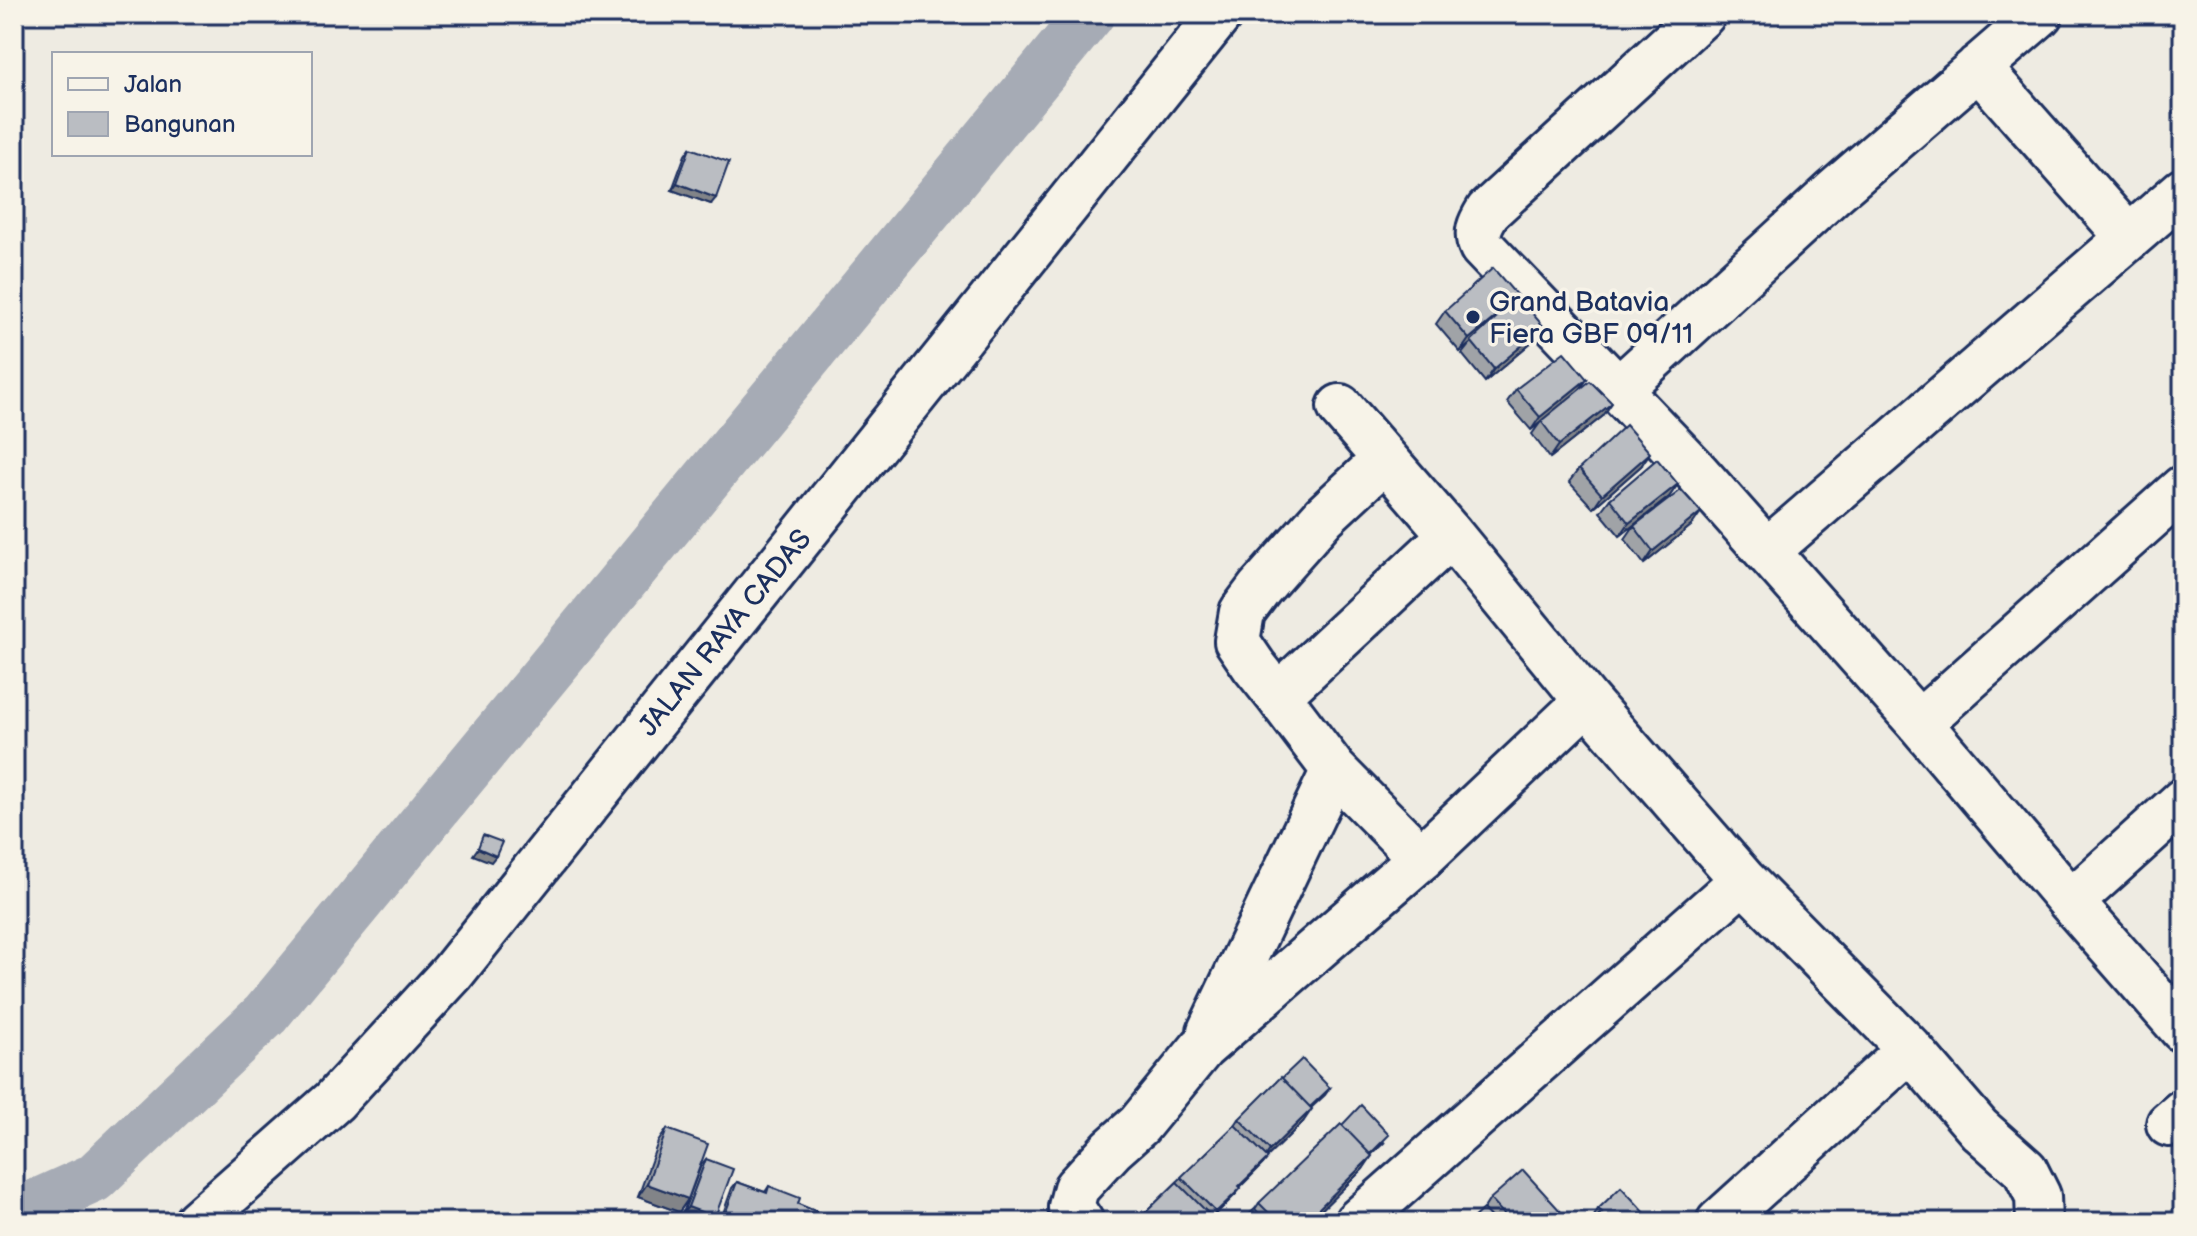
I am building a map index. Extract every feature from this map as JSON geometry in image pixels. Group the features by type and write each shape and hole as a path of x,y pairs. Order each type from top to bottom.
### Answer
{"street":[{"name":"JALAN RAYA CADAS","path":"197,1222 334,1101 452,973 1220,14"},
{"path":"1703,14 1488,211 1479,226 1478,238 1482,247 1619,389 1767,551 2183,1030"},
{"path":"1619,389 1833,193 2040,14"},
{"path":"1978,67 2129,238"},
{"path":"1767,551 2183,191"},
{"path":"1340,407 1451,535 1587,701 1743,880 1910,1049 1979,1129 2025,1170 2038,1196 2039,1222"},
{"path":"1386,462 1324,516 1260,588 1242,612 1237,641 1334,770 1421,858"},
{"path":"1919,723 2183,488"},
{"path":"1278,696 1451,535"},
{"path":"1081,1222 1071,1207 1076,1188 1139,1125 1202,1048 1421,858 1587,701"},
{"path":"1202,1048 1334,770"},
{"path":"2071,902 2183,801"},
{"path":"1357,1222 1743,880"},
{"path":"1719,1222 1910,1049"}],"building":[{"path":"690,148 729,162 716,198 677,183"},
{"path":"1493,268 1544,327 1494,369 1471,341 1511,304 1469,339 1445,311"},
{"path":"1564,352 1587,379 1540,417 1516,389"},
{"path":"1590,381 1612,403 1559,445 1541,421"},
{"path":"1626,425 1650,453 1602,495 1579,469"},
{"path":"1657,459 1678,484 1629,523 1610,499"},
{"path":"1681,490 1701,512 1653,551 1634,526"},
{"path":"483,835 502,842 496,856 478,848"},
{"path":"1302,1059 1330,1088 1310,1107 1282,1078"},
{"path":"1281,1077 1312,1109 1270,1150 1239,1119"},
{"path":"1361,1105 1389,1135 1370,1154 1342,1125"},
{"path":"1341,1124 1372,1156 1305,1222 1278,1222 1259,1203"},
{"path":"1235,1125 1268,1158 1216,1212 1181,1177"},
{"path":"667,1129 708,1144 688,1199 647,1184"},
{"path":"706,1159 733,1169 715,1217 688,1207"},
{"path":"1523,1170 1562,1213 1552,1222 1511,1222 1490,1199"},
{"path":"737,1182 767,1193 769,1186 800,1198 798,1204 851,1222 722,1222"},
{"path":"1177,1182 1211,1216 1205,1222 1150,1222 1143,1215"},
{"path":"1621,1187 1647,1215 1640,1222 1591,1222 1602,1212 1598,1209"},
{"path":"1255,1209 1267,1222 1241,1222"},
{"path":"1483,1209 1495,1222 1469,1222"}],"waterway":[{"path":"14,1214 94,1178 266,1014 1090,14"}],"place":[{"name":"Grand Batavia Fiera GBF 09/11","path":"1473,317"}]}
